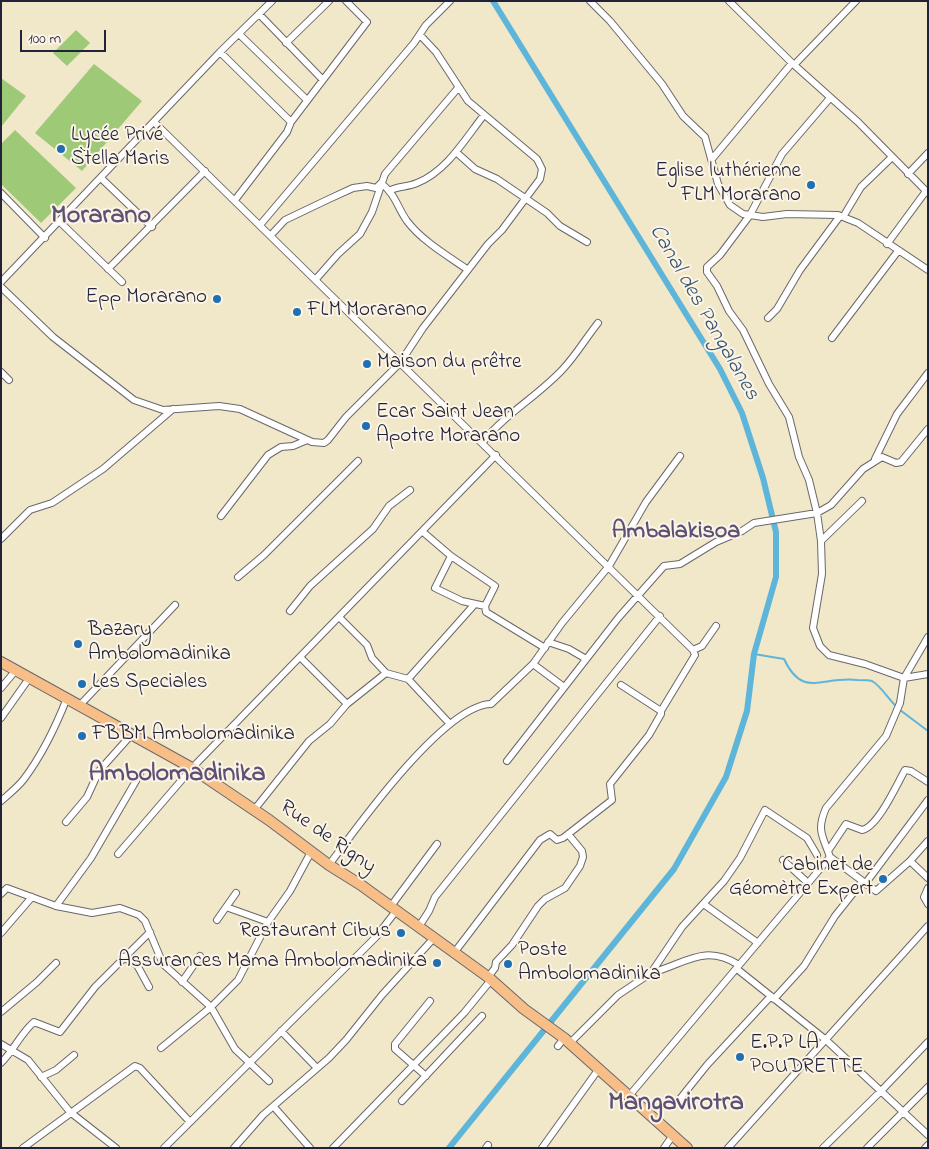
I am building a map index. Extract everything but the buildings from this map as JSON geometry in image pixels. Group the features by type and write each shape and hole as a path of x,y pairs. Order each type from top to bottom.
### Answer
{"main road":[{"name":"Rue de Rigny","path":"1,662 192,768 254,810 489,979 629,1096 687,1148"}],"street":[{"path":"1,282 45,238 220,52 272,1"},
{"path":"286,43 329,1"},
{"path":"234,200 287,132 291,122 322,79 367,22 346,1"},
{"path":"260,225 420,35 426,25 450,1"},
{"path":"590,1 610,21 662,84 683,116 705,138 718,184 730,205 743,214 763,217 788,214 842,217 858,223 928,270"},
{"path":"729,1 830,98 858,122 891,158 927,192 887,244"},
{"path":"712,159 794,64 856,1"},
{"path":"259,14 322,79"},
{"path":"239,34 307,100"},
{"path":"1,287 53,337 134,400 163,410 219,406 240,409 307,440 324,442 328,440 346,417 400,363 423,328 540,179 542,169 537,159 468,101 436,52 420,35"},
{"path":"220,52 291,122"},
{"path":"316,279 338,254 360,234 372,212 385,174 458,88"},
{"path":"830,98 782,154 750,215 720,255 708,267 707,272 717,286 728,311 743,330 769,384 789,417 817,513 821,541 822,574 813,628 820,646 829,655 865,664 904,678 928,674"},
{"path":"391,190 416,184 432,175 456,152 484,115"},
{"path":"154,122 483,442 637,596 660,616 693,650 695,655 661,711 649,736 610,784 612,800 560,840 550,834 540,840 454,953"},
{"path":"456,152 475,169 497,179 547,213 560,226 587,242"},
{"path":"908,174 928,153"},
{"path":"768,318 776,309 800,270 842,217 861,187 891,158"},
{"path":"108,269 152,227 205,171"},
{"path":"102,178 152,227"},
{"path":"381,183 391,190 407,221 428,241 468,270"},
{"path":"271,235 285,220 329,199 353,188 367,186 376,188 381,183"},
{"path":"1,194 45,238"},
{"path":"60,222 122,282"},
{"path":"832,338 898,251"},
{"path":"483,442 495,426 510,417 563,369 598,323"},
{"path":"1,372 10,380"},
{"path":"876,459 897,414 928,373"},
{"path":"1,539 30,510 52,503 103,470 173,409"},
{"path":"506,761 637,596 664,566 680,564 716,542 742,531 754,523 790,515 817,513 831,505 862,469 876,459 882,457 896,463 901,462 928,429"},
{"path":"220,516 268,455 281,447 293,446 307,440"},
{"path":"118,854 192,768 496,455"},
{"path":"329,865 387,790 425,748 450,724 483,704 491,704 533,664 609,566 646,502 680,456"},
{"path":"238,577 264,555 358,461"},
{"path":"290,612 310,586 372,529 389,506 410,490"},
{"path":"821,541 862,501"},
{"path":"423,532 451,556 495,586 484,606 486,612 547,645 569,649 586,659"},
{"path":"451,556 435,588 474,605 484,606"},
{"path":"408,679 474,605"},
{"path":"80,705 175,606"},
{"path":"418,928 435,897 660,616"},
{"path":"339,617 367,645 372,658 386,673 408,679 450,724"},
{"path":"693,650 702,646 716,626"},
{"path":"928,637 904,678 899,706 886,736 826,808 821,820 823,842 829,854 864,883 879,891 899,869 910,862 928,841"},
{"path":"300,657 347,704"},
{"path":"533,664 564,687"},
{"path":"1,688 16,670"},
{"path":"254,810 309,741 330,724 347,704 386,673"},
{"path":"1,718 30,678"},
{"path":"621,685 661,711"},
{"path":"1,801 23,780 34,764 56,725 67,698"},
{"path":"66,822 87,797 99,771 132,734"},
{"path":"629,1096 808,883 829,854 846,824 862,830 868,827 882,810 905,770 911,771 928,782"},
{"path":"56,906 91,858 140,774"},
{"path":"674,1105 719,1052 804,966 835,916 864,883 928,800"},
{"path":"651,973 682,927 705,905 740,858 765,810 808,838 823,842"},
{"path":"333,1148 464,1013 489,979 496,962 512,945 538,906 545,899 565,888 580,866 583,857 582,852 568,834"},
{"path":"808,838 817,855"},
{"path":"164,1148 376,937 437,844"},
{"path":"161,1048 211,1007 238,980 268,922 290,891 311,852"},
{"path":"783,860 808,883"},
{"path":"910,862 928,878"},
{"path":"1,894 7,888 56,906 92,913 120,908 132,911 145,921 163,964 211,1007 235,1049 269,1081"},
{"path":"928,888 924,897 928,904"},
{"path":"217,920 236,893"},
{"path":"1,933 32,897"},
{"path":"705,905 758,943"},
{"path":"226,907 268,922"},
{"path":"728,1148 826,1040 877,980 928,926"},
{"path":"1,1063 14,1051 24,1032 34,1022 60,1032 95,987 150,932"},
{"path":"234,1148 274,1107 346,1040 382,995 433,939"},
{"path":"564,1043 618,995 651,973 667,969 680,961 709,955 725,956 772,998 826,1040 882,1090 928,1135"},
{"path":"182,982 200,956"},
{"path":"123,957 137,965 149,987"},
{"path":"1,1012 37,982 56,963"},
{"path":"426,1076 395,1049 395,1044 430,1001"},
{"path":"402,1101 482,1016"},
{"path":"281,1031 317,1068"},
{"path":"823,1148 928,1042"},
{"path":"1,1044 28,1060 70,1112 116,1148"},
{"path":"41,1077 56,1070 74,1055"},
{"path":"23,1148 135,1066 140,1068 190,1122"},
{"path":"542,1148 598,1070"},
{"path":"866,1148 928,1087"},
{"path":"274,1107 310,1148"},
{"path":"664,1148 673,1135"},
{"path":"925,1148 928,1145"}],"green space":[{"path":"76,30 90,43 67,66 53,53"},
{"path":"94,64 142,101 82,171 35,133"},
{"path":"1,78 26,96 1,127"},
{"path":"15,130 76,188 41,223 1,184 1,144"}],"waterway":[{"name":"Canal des Pangalanes","path":"449,1148 674,869 726,777 747,711 754,654 776,577 776,532 763,478 742,413 720,369 493,1"},
{"path":"754,654 784,659 798,679 806,682 872,681 879,686 897,707"},
{"path":"900,710 928,731"}],"place":[{"name":"Lycée Privé Stella Maris","path":"61,149"},
{"name":"Eglise luthérienne FLM Morarano","path":"811,185"},
{"name":"Epp Morarano","path":"217,299"},
{"name":"FLM Morarano","path":"297,312"},
{"name":"Maison du prêtre","path":"367,364"},
{"name":"Ecar Saint Jean Apotre Morarano","path":"366,426"},
{"name":"Bazary Ambolomadinika","path":"78,644"},
{"name":"Les Speciales","path":"82,684"},
{"name":"FBBM Ambolomadinika","path":"82,736"},
{"name":"Cabinet de Géomètre Expert","path":"883,879"},
{"name":"Restaurant Cibus","path":"401,933"},
{"name":"Assurances Mama Ambolomadinika","path":"437,963"},
{"name":"Poste Ambolomadinika","path":"508,964"},
{"name":"E.P.P LA POUDRETTE","path":"740,1057"}],"district":[{"name":"Morarano","path":"101,218"},
{"name":"Ambalakisoa","path":"676,533"},
{"name":"Ambolomadinika","path":"177,776"},
{"name":"Mangavirotra","path":"676,1105"}]}
